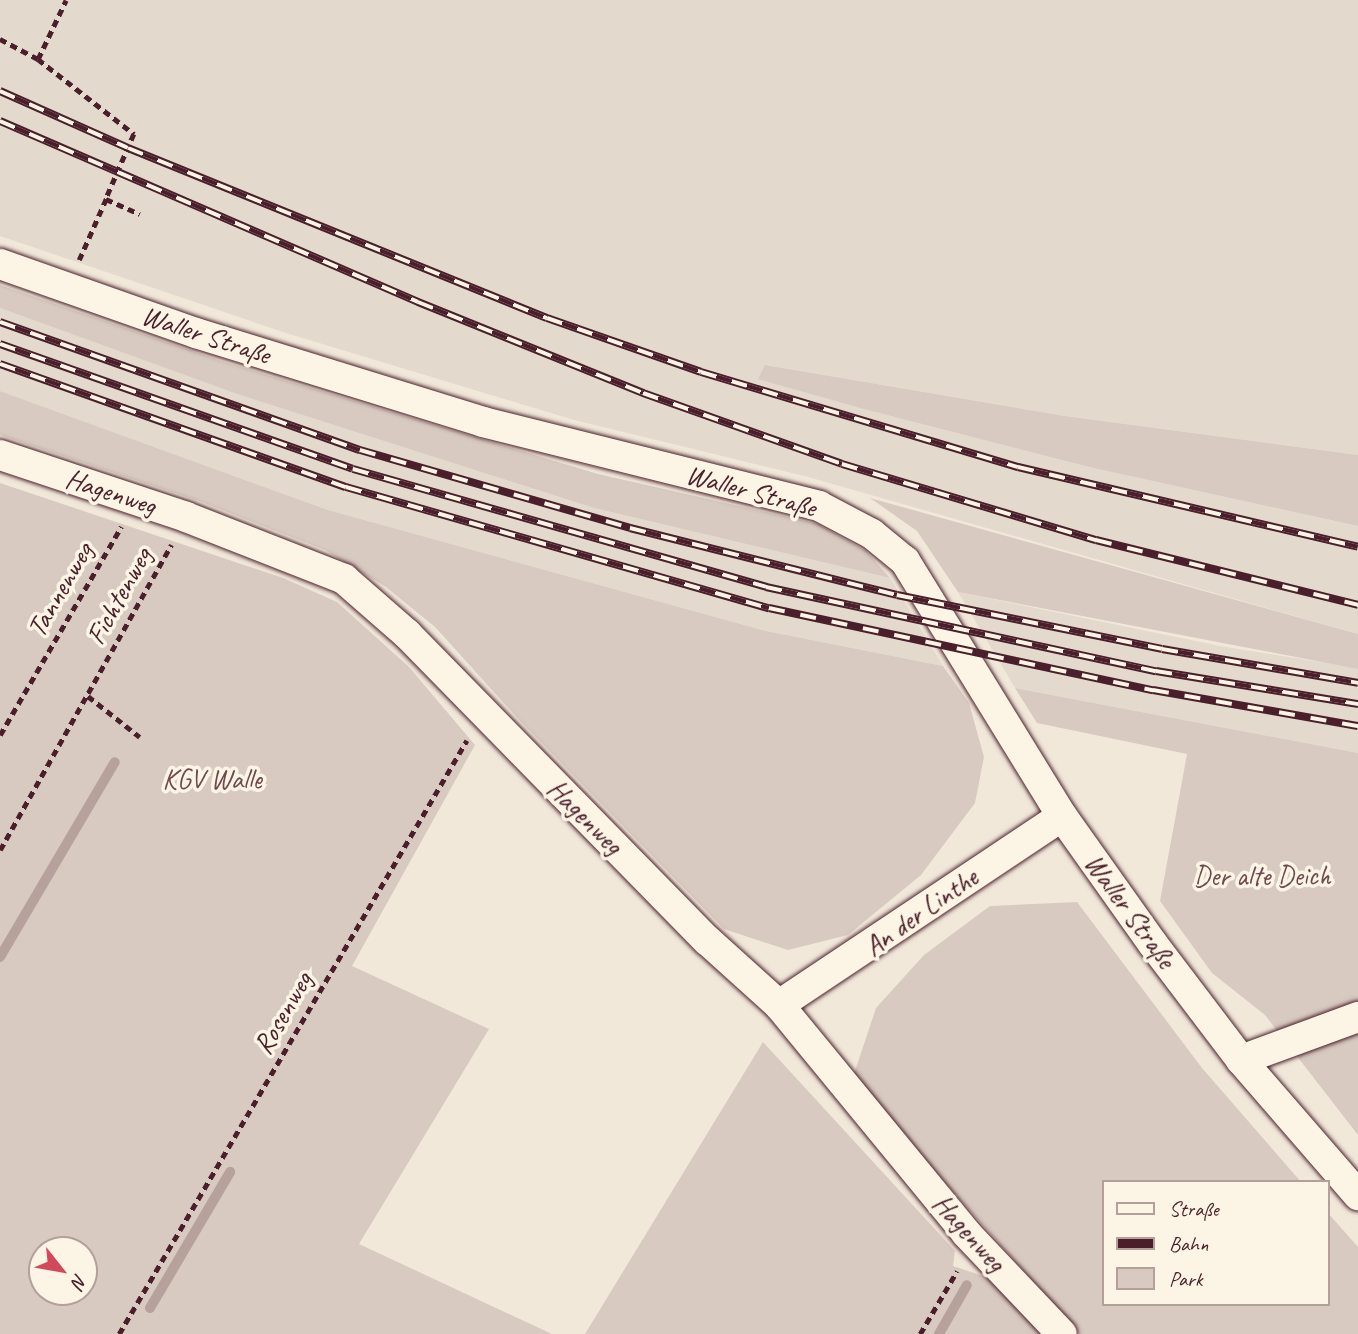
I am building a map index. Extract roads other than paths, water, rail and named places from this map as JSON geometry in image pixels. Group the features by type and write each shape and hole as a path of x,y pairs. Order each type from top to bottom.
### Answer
{"street":[{"name":"Waller Straße","path":"0,264 196,333 483,422 819,506 872,534 905,561 1062,816 1241,1060 1358,1195"},
{"name":"Hagenweg","path":"0,455 186,517 344,579 407,634 708,942 779,1005 966,1233 1062,1334"},
{"name":"An der Linthe","path":"779,1005 1062,816"},
{"path":"1241,1060 1358,1017"}],"waterway":[{"path":"0,957 115,762"},
{"path":"150,1308 230,1172"},
{"path":"939,1334 967,1285"}],"railway":[{"path":"0,91 128,148 547,318 701,372 1018,467 1358,547"},
{"path":"0,121 418,302 643,393 842,464 1096,540 1358,605"},
{"path":"0,322 360,450 630,528 897,595 1162,649 1358,683"},
{"path":"0,344 353,469 766,587 1156,671 1358,704"},
{"path":"0,364 346,487 769,608 1153,690 1358,726"}],"park label":[{"name":"KGV Walle","path":"212,779"},
{"name":"Der alte Deich","path":"1262,876"}]}
